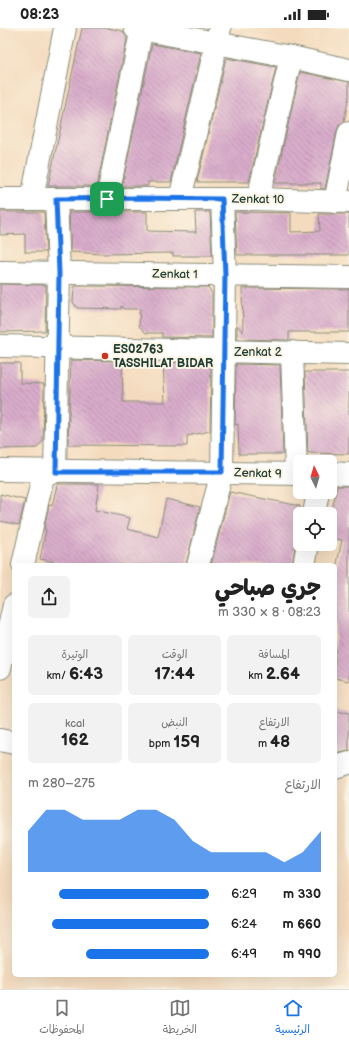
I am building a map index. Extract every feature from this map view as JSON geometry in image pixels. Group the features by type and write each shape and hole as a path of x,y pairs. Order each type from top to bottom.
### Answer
{"street":[{"path":"32,199 65,28"},
{"path":"107,199 140,28 218,36 291,57 349,70"},
{"path":"180,199 218,36"},
{"path":"258,199 291,57"},
{"path":"342,202 349,133"},
{"name":"Zenkat 10","path":"0,199 258,199 342,202"},
{"path":"24,563 50,472 58,347 59,273 56,199"},
{"path":"199,563 222,472 225,275 222,199"},
{"name":"Zenkat 1","path":"0,272 349,277"},
{"name":"Zenkat 2","path":"0,346 349,354"},
{"path":"292,352 297,455"},
{"name":"Zenkat 9","path":"0,470 50,472 222,472 293,474"},
{"path":"337,473 349,474"},
{"path":"304,563 307,551"},
{"path":"0,668 12,627"},
{"path":"0,740 12,743"},
{"path":"337,766 349,763"}],"building":[{"path":"82,28 108,28 123,31 127,38 97,186 48,186"},
{"path":"152,44 201,53 171,182 148,182 148,186 122,186"},
{"path":"226,58 276,67 249,182 197,182"},
{"path":"300,72 349,82 349,96 344,121 339,125 337,131 325,189 321,189 321,183 275,183"},
{"path":"0,212 44,212 46,252 25,252 25,234 0,235"},
{"path":"69,212 147,212 147,231 196,232 195,212 210,212 212,256 173,256 173,253 101,254 71,252"},
{"path":"235,212 291,213 291,232 320,231 319,214 349,214 349,255 237,255"},
{"path":"0,284 46,285 45,331 0,332"},
{"path":"74,287 208,287 212,293 212,338 162,337 162,333 146,333 139,326 140,309 124,309 121,306 121,309 77,308 73,302"},
{"path":"242,288 349,289 349,332 289,332 289,340 237,339 237,325 243,332"},
{"path":"71,360 122,361 123,402 165,402 163,362 211,363 210,431 187,436 187,446 68,445"},
{"path":"0,363 20,363 20,383 44,384 43,441 37,448 0,449"},
{"path":"236,364 280,365 283,454 239,454 238,424 235,425"},
{"path":"305,372 349,372 349,454 308,453"},
{"path":"99,484 95,510 130,518 127,529 158,537 166,499 200,507 186,563 61,563 40,559 49,505 52,506 57,485"},
{"path":"337,486 349,486 349,681 337,678 337,564 342,540 337,539 337,507 333,507 334,499 337,499"},
{"path":"230,492 300,506 293,507 293,551 294,551 292,563 212,563"},
{"path":"0,494 25,500 19,525 0,521"},
{"path":"337,711 349,713 349,751 337,754"}],"place":[{"name":"ES02763 TASSHILAT BIDAR","path":"105,356"}],"route":[{"path":"56,199 107,199 222,199 225,275 222,472 56,472 59,273 56,199"}]}
